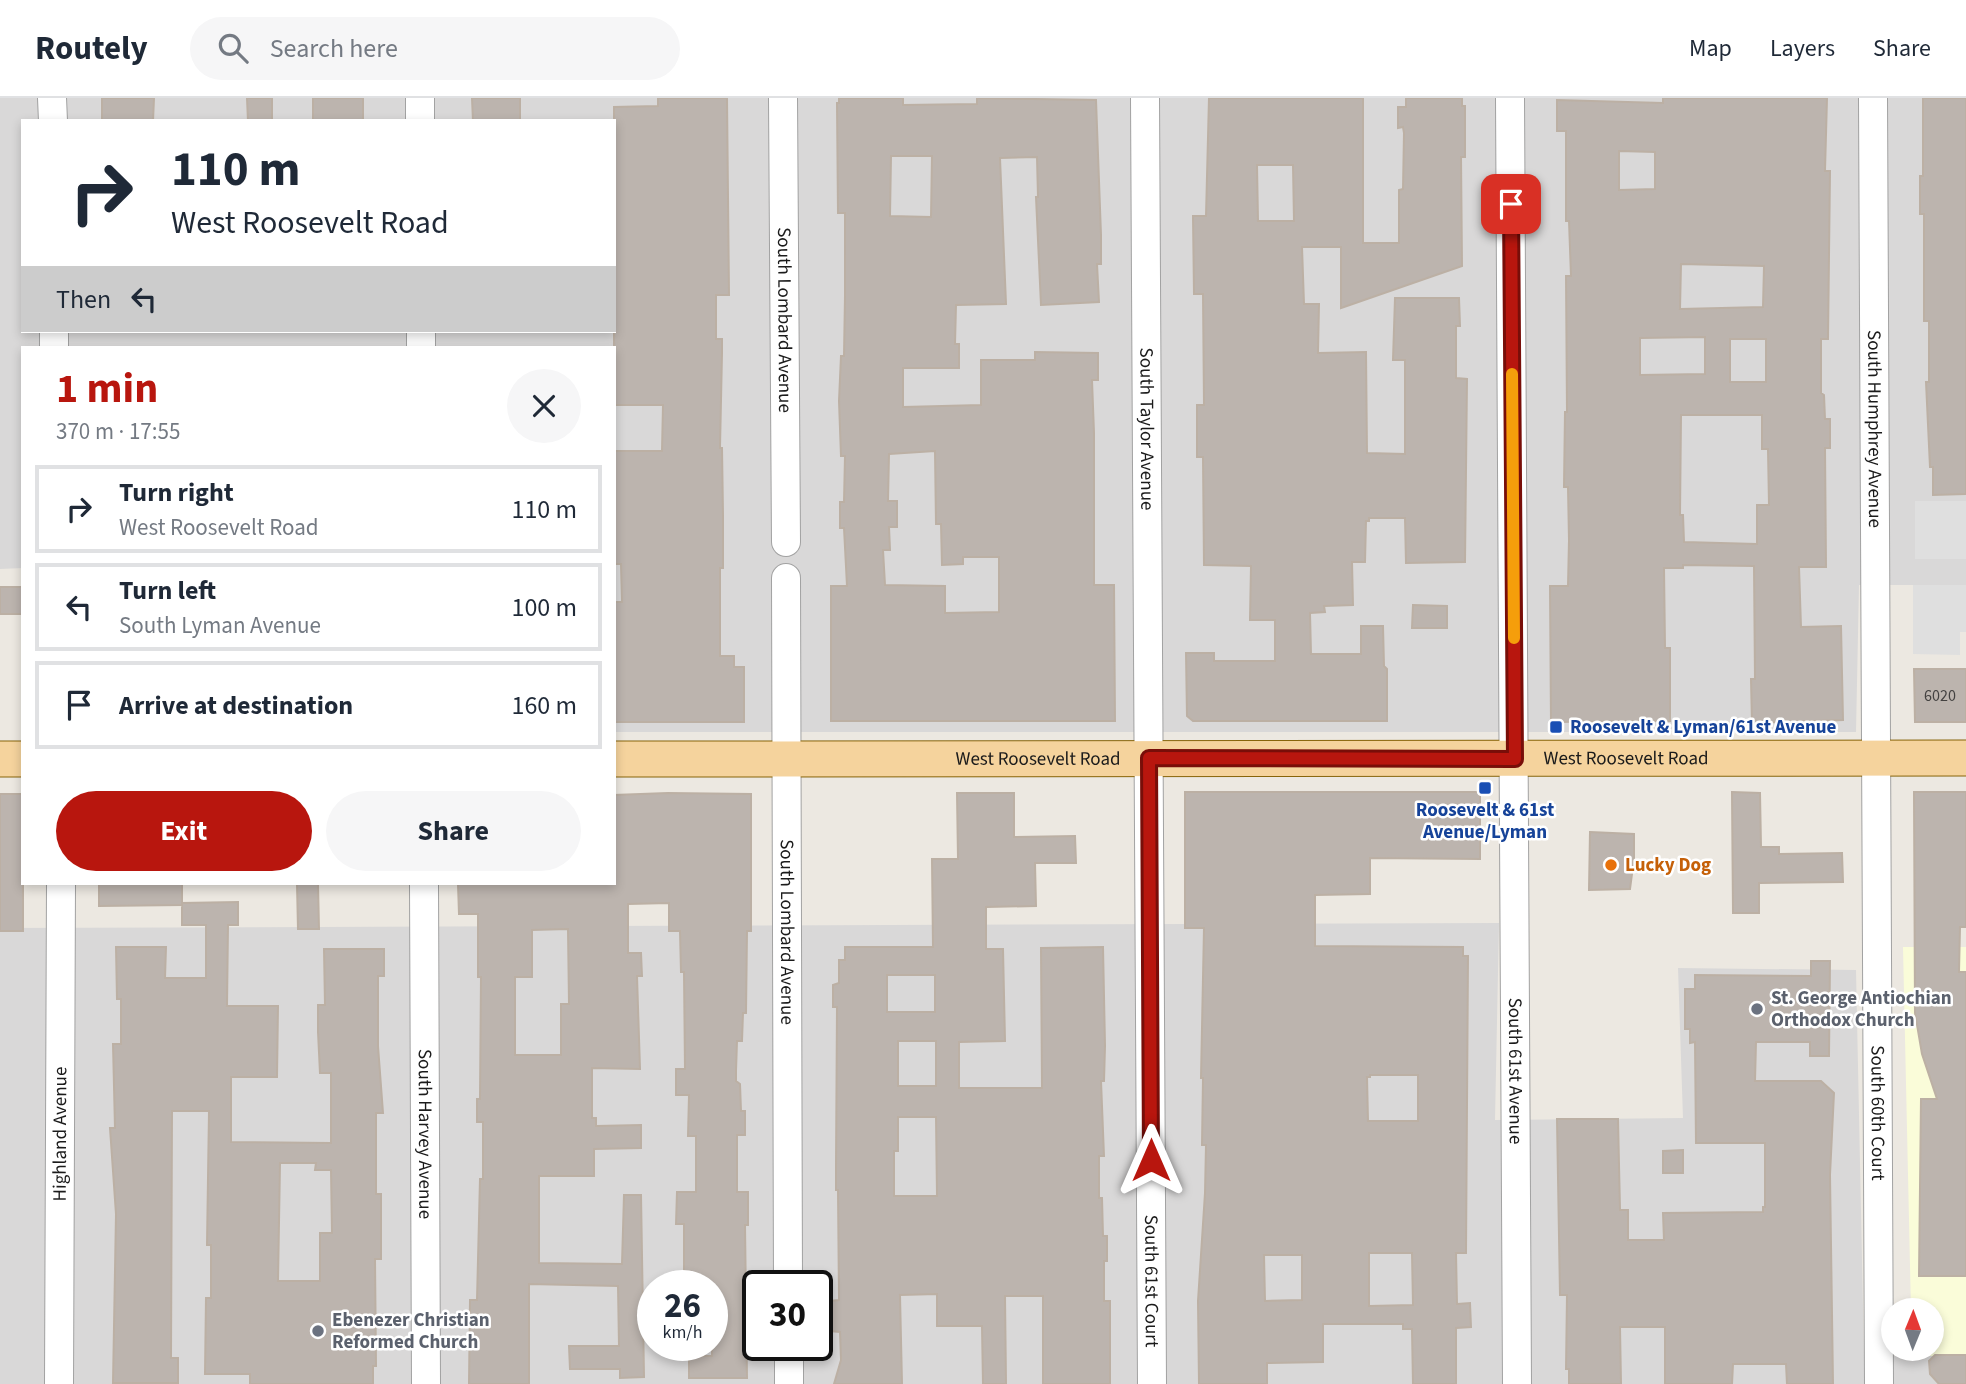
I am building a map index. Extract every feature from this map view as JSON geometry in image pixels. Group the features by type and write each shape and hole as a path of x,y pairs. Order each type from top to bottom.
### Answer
{"main road":[{"name":"West Roosevelt Road","path":"616,759 1966,758"},
{"path":"0,759 21,759"}],"street":[{"path":"52,98 52,119"},
{"path":"420,98 420,119"},
{"name":"South Lombard Avenue","path":"783,98 786,542"},
{"name":"South Taylor Avenue","path":"1145,98 1149,758"},
{"name":"South 61st Avenue","path":"1510,98 1517,1384"},
{"name":"South Humphrey Avenue","path":"1873,98 1877,759"},
{"name":"South Lombard Avenue","path":"786,578 788,1270"},
{"name":"South 61st Court","path":"1149,758 1152,1384"},
{"name":"South 60th Court","path":"1877,759 1879,1384"},
{"name":"Highland Avenue","path":"59,1384 61,885"},
{"name":"South Harvey Avenue","path":"424,885 426,1384"},
{"path":"789,1361 789,1384"}],"shaded area":[{"path":"0,98 1966,98 1966,585 1859,585 1856,732 616,732 616,346 21,346 21,568 0,569"},
{"path":"1915,501 1966,501 1966,559 1915,559"},
{"path":"1913,585 1966,585 1966,632 1960,632 1960,655 1913,654"},
{"path":"1499,923 1495,1120 1683,1118 1678,968 1856,970 1864,1356 1881,1356 1881,1362 1944,1362 1944,1356 1966,1356 1966,1384 0,1384 0,928"},
{"path":"1903,947 1966,947 1966,1356 1944,1356 1944,1298 1911,1298"}],"building":[{"path":"102,98 154,98 153,119 102,119"},
{"path":"247,98 272,98 272,119 248,119"},
{"path":"313,98 363,98 363,119 313,119"},
{"path":"472,98 520,98 520,119 473,119"},
{"path":"658,98 727,98 729,295 716,295 716,339 722,339 720,448 723,568 720,568 720,656 734,656 734,667 744,667 744,722 616,722 616,602 622,602 621,564 616,564 616,451 662,451 663,405 616,405 614,107 658,106"},
{"path":"839,98 903,98 903,105 977,104 977,98 1096,100 1101,235 1101,264 1097,264 1099,302 1041,305 1037,157 1000,158 1006,304 956,305 955,344 959,344 959,368 903,368 903,407 981,405 981,360 1035,360 1035,352 1098,353 1098,380 1092,380 1094,585 1114,585 1115,721 831,721 831,586 847,586 844,528 840,528 840,502 844,502 845,456 841,456 839,401 841,356 844,356 845,213 838,213","holes":["891,156 932,156 931,217 890,216","935,451 936,524 941,524 942,565 963,564 963,557 999,557 999,612 945,613 945,586 885,585 883,550 890,550 889,527 897,527 897,501 888,501 889,454"]},
{"path":"1209,98 1363,98 1363,243 1399,243 1399,190 1403,189 1404,133 1403,127 1398,128 1398,107 1406,107 1406,98 1462,98 1462,106 1465,106 1465,157 1461,157 1462,266 1341,308 1341,247 1302,247 1304,304 1319,304 1318,353 1366,352 1367,453 1405,454 1405,360 1393,360 1395,298 1459,298 1456,378 1467,379 1465,562 1406,563 1405,518 1369,518 1369,521 1366,521 1365,562 1352,562 1353,605 1324,606 1325,612 1310,613 1311,654 1361,654 1361,626 1383,626 1384,666 1387,669 1387,721 1193,721 1187,716 1186,653 1214,653 1214,661 1275,661 1275,620 1250,620 1251,566 1204,565 1203,457 1197,457 1197,405 1204,405 1203,294 1194,294 1193,216 1206,216","holes":["1257,165 1293,165 1294,221 1258,221"]},
{"path":"1663,98 1827,98 1825,171 1830,171 1828,339 1821,339 1821,393 1824,395 1825,419 1830,419 1830,448 1825,448 1826,567 1799,567 1801,627 1841,626 1843,720 1752,723 1751,679 1755,679 1754,566 1683,565 1683,568 1664,568 1665,648 1670,648 1670,721 1551,722 1550,586 1568,586 1569,540 1568,487 1564,487 1567,412 1566,276 1571,276 1569,221 1566,221 1566,131 1557,131 1557,100 1663,103","holes":["1619,151 1655,152 1655,189 1619,190","1681,264 1764,266 1763,307 1680,309","1705,337 1705,374 1640,375 1640,338","1730,339 1766,339 1766,382 1730,382","1681,415 1762,415 1762,449 1768,449 1769,505 1757,505 1757,544 1684,542 1683,515 1680,515"]},
{"path":"1923,98 1966,98 1966,494 1933,495 1926,382 1929,382 1929,321 1924,321 1924,214 1920,214"},
{"path":"0,587 21,587 21,614 0,614"},
{"path":"1413,605 1447,606 1447,628 1412,628"},
{"path":"1914,669 1966,669 1966,722 1915,722"},
{"path":"1185,792 1480,792 1480,859 1370,858 1370,894 1315,895 1315,946 1463,947 1463,956 1468,956 1466,1253 1456,1253 1457,1304 1470,1303 1471,1327 1456,1328 1456,1384 1413,1384 1412,1329 1403,1329 1403,1324 1323,1324 1323,1362 1267,1363 1267,1384 1199,1384 1198,1301 1206,1145 1202,1145 1201,1078 1204,928 1185,928","holes":["1418,1075 1418,1121 1368,1121 1367,1077","1369,1253 1412,1253 1413,1305 1369,1306","1264,1255 1302,1255 1302,1300 1265,1301"]},
{"path":"1732,792 1760,793 1761,847 1779,847 1779,854 1842,853 1843,882 1759,883 1759,913 1733,913"},
{"path":"1914,792 1966,792 1966,927 1960,927 1959,972 1966,972 1966,1276 1919,1276 1921,1099 1937,1099 1922,1054 1915,1013"},
{"path":"957,793 1014,793 1014,837 1075,836 1076,863 1035,863 1036,906 986,907 986,949 1003,949 1005,1041 959,1042 959,1088 1042,1088 1041,948 1103,947 1105,1046 1104,1081 1101,1081 1104,1156 1099,1156 1099,1198 1102,1198 1103,1236 1107,1236 1104,1301 1110,1301 1110,1384 1043,1384 1043,1296 1005,1296 1006,1384 983,1384 982,1326 937,1326 937,1294 900,1295 902,1384 834,1384 841,1360 840,1332 833,1331 833,1301 839,1300 836,1190 837,1007 833,1007 833,985 839,983 839,960 845,960 845,947 933,947 932,859 958,859","holes":["887,975 935,975 935,1012 887,1012","898,1041 936,1041 936,1086 898,1086","898,1117 936,1117 937,1196 894,1196 894,1151 898,1151"]},
{"path":"0,794 21,794 23,931 0,931"},
{"path":"751,794 751,931 747,931 746,1013 743,1013 742,1041 737,1041 736,1071 736,1081 740,1084 741,1111 745,1111 745,1135 737,1135 737,1192 748,1192 746,1270 742,1270 742,1361 747,1361 747,1378 689,1378 689,1361 728,1361 728,1270 684,1270 684,1224 676,1224 677,1192 696,1192 696,1136 688,1136 689,1095 676,1095 676,1069 685,1069 684,972 681,972 680,931 669,931 669,903 628,904 628,953 641,953 642,976 637,976 640,1069 592,1068 592,1118 596,1118 596,1126 641,1125 641,1148 594,1149 594,1176 539,1176 539,1263 622,1264 624,1195 641,1195 642,1270 637,1270 637,1361 644,1361 644,1377 620,1378 620,1369 570,1369 569,1346 619,1346 618,1286 529,1284 529,1384 469,1384 470,1300 477,1300 480,1179 483,1179 483,1122 477,1122 477,1099 480,1099 481,977 478,977 478,914 459,914 458,885 616,885 616,795","holes":["568,929 569,1004 561,1004 561,1055 515,1055 515,977 532,977 532,930"]},
{"name":"Lucky Dog","path":"1590,832 1634,834 1630,889 1589,890"},
{"path":"99,885 182,885 182,905 99,906"},
{"path":"297,885 318,885 319,929 298,929"},
{"path":"238,902 238,925 228,925 227,1006 278,1006 277,1077 231,1077 231,1142 331,1143 331,1073 320,1073 318,1032 318,1005 325,1005 324,949 384,949 384,976 378,976 378,1046 383,1113 376,1113 376,1194 381,1194 381,1259 375,1259 376,1366 373,1366 373,1384 250,1384 250,1374 205,1374 206,1298 211,1298 211,1245 207,1245 209,1111 172,1111 171,1358 178,1358 178,1383 113,1383 116,1214 110,1128 115,1128 113,1044 121,1044 121,999 117,999 116,947 166,947 165,978 206,978 206,925 182,925 182,903","holes":["280,1163 316,1163 315,1170 331,1170 332,1233 320,1233 320,1281 278,1281"]},
{"path":"1811,961 1830,961 1829,1056 1810,1056 1810,1042 1756,1042 1755,1081 1821,1081 1834,1093 1830,1175 1833,1384 1787,1384 1786,1364 1733,1364 1732,1384 1665,1384 1665,1327 1620,1327 1621,1384 1569,1384 1569,1369 1566,1369 1567,1295 1560,1295 1557,1119 1618,1119 1620,1210 1628,1210 1628,1240 1664,1240 1663,1213 1763,1212 1765,1143 1696,1143 1695,1042 1690,1043 1690,1029 1685,1029 1685,989 1695,989 1695,975 1811,976"},
{"path":"1683,1150 1683,1173 1663,1173 1663,1151"},
{"path":"1944,1355 1966,1355 1966,1384 1939,1384 1930,1374 1929,1362 1944,1362"}],"slow traffic":[{"path":"1512,374 1514,638"}],"place":[{"name":"Roosevelt & Lyman/61st Avenue","path":"1556,727"},
{"name":"Roosevelt & 61st Avenue/Lyman","path":"1485,788"},
{"name":"Lucky Dog","path":"1611,865"},
{"name":"St. George Antiochian Orthodox Church","path":"1757,1009"},
{"name":"Ebenezer Christian Reformed Church","path":"318,1331"}],"route":[{"path":"1151,1160 1149,758 1515,759 1511,204"}]}
